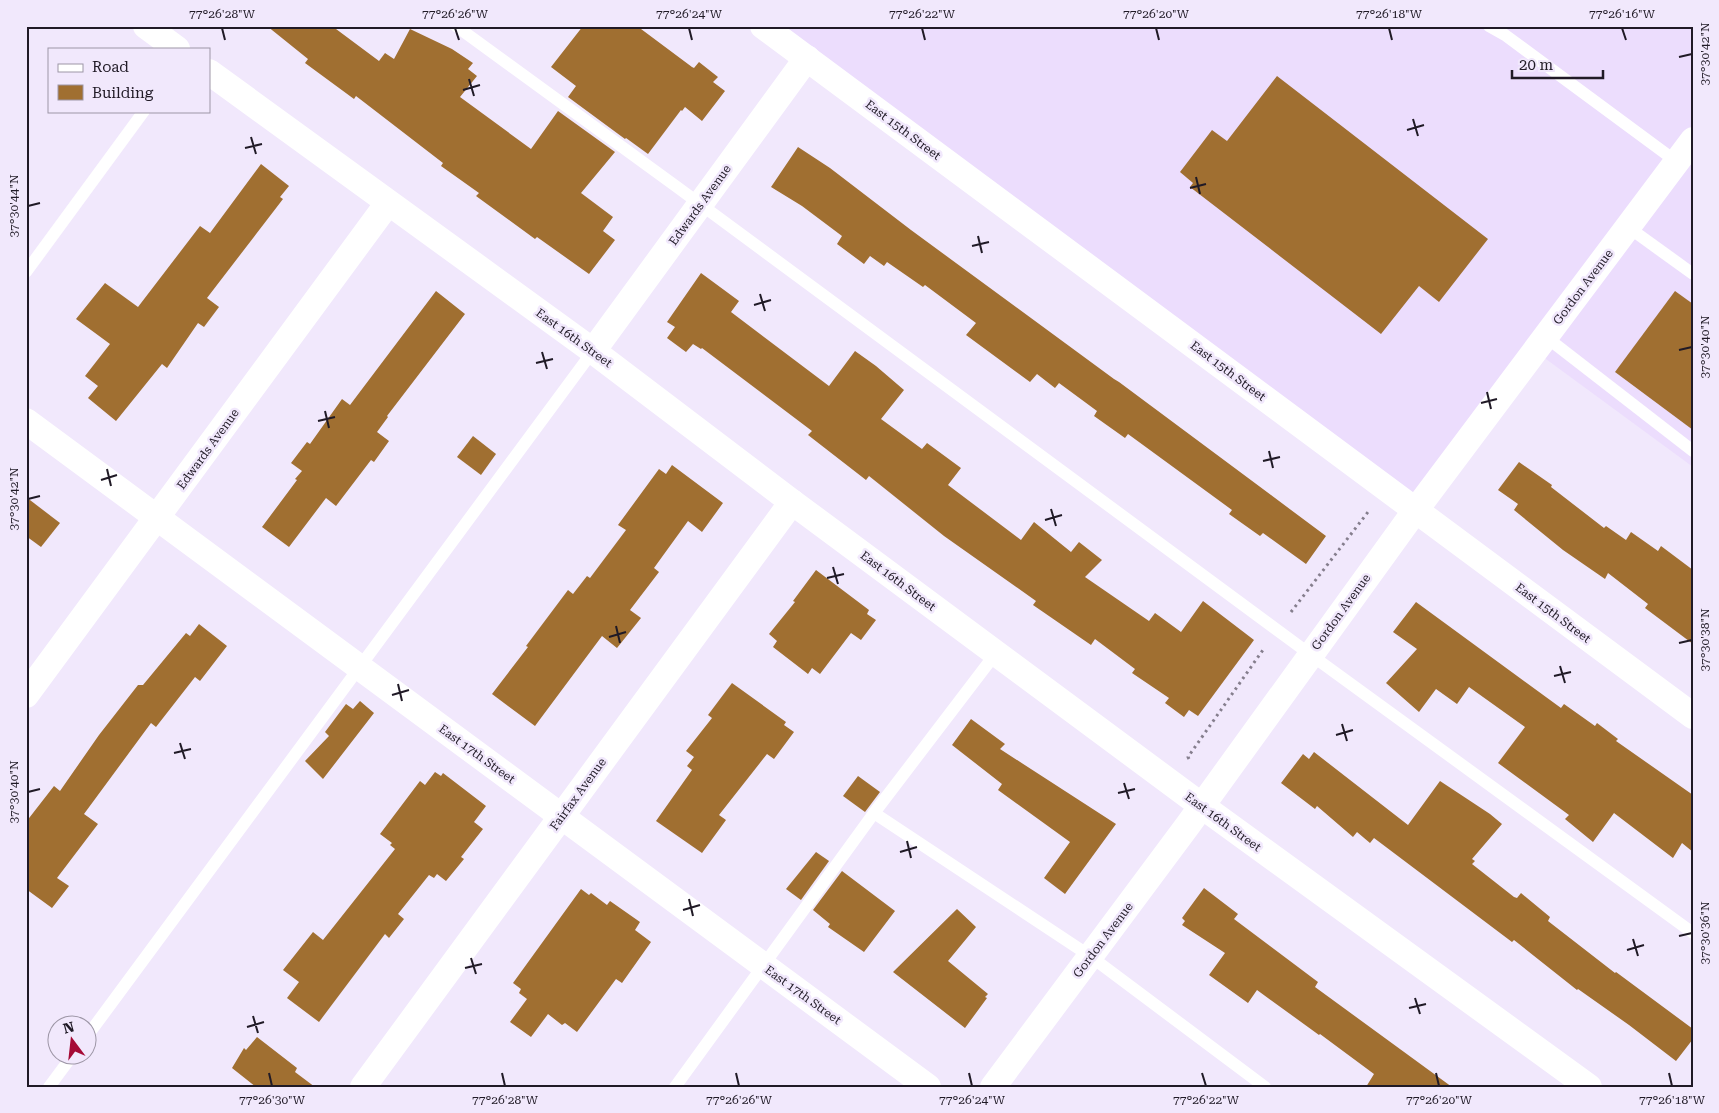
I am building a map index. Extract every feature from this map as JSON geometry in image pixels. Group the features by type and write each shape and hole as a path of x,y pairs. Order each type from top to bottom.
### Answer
{"street":[{"path":"146,26 176,48"},
{"name":"East 15th Street","path":"763,26 1693,716"},
{"name":"Edwards Avenue","path":"593,352 806,58"},
{"name":"East 16th Street","path":"210,73 593,352 1202,806 1589,1087"},
{"name":"Gordon Avenue","path":"993,1087 1202,806 1415,511 1693,140"},
{"name":"Edwards Avenue","path":"26,695 388,203"},
{"name":"East 17th Street","path":"26,422 928,1087"},
{"name":"Fairfax Avenue","path":"363,1087 792,502"}],"lane":[{"path":"456,26 1311,655 1693,933"},
{"path":"1489,26 1505,35 1677,162"},
{"path":"26,272 143,112"},
{"path":"1628,227 1693,274"},
{"path":"1546,337 1693,451"},
{"path":"98,1021 593,352"},
{"path":"675,1087 874,813 996,653"},
{"path":"874,813 1090,956 1265,1087"},
{"path":"49,1087 65,1066"}],"shaded area":[{"path":"759,26 1693,26 1693,467 1535,351 1415,511"}],"building":[{"path":"267,26 332,26 379,61 385,53 394,59 410,29 452,49 473,63 468,69 477,76 460,97 531,149 558,111 615,152 581,193 613,217 603,231 615,240 589,274 537,237 535,239 476,196 479,193 441,166 443,163 356,96 354,99 305,63 308,59"},
{"path":"583,26 637,26 692,67 694,68 699,62 718,77 713,82 725,91 702,121 685,107 681,110 648,154 568,97 576,86 551,67"},
{"path":"1277,76 1488,239 1439,302 1419,286 1381,334 1190,187 1193,183 1180,172 1212,130 1227,141"},
{"path":"798,147 830,168 911,230 1326,536 1306,564 1263,533 1260,536 1229,514 1232,510 1128,434 1125,438 1094,416 1097,411 1059,383 1055,388 1037,374 1030,382 966,335 976,323 925,285 923,287 887,262 884,266 870,256 864,264 837,244 842,236 802,206 771,187"},
{"path":"261,164 289,186 280,197 283,199 207,298 219,307 204,327 198,323 167,368 162,364 116,421 88,398 98,386 85,376 110,344 76,319 105,283 138,307 200,226 210,233"},
{"path":"701,273 739,301 731,312 829,386 855,351 876,366 904,390 881,419 922,449 927,443 961,468 948,485 1021,540 1034,522 1071,552 1079,542 1102,560 1085,577 1149,621 1155,613 1181,632 1203,601 1254,640 1198,716 1189,710 1184,717 1165,703 1169,698 1132,673 1135,669 1095,639 1091,645 1033,605 1036,601 944,536 869,476 866,480 808,435 812,431 702,348 693,344 686,352 667,338 675,327 667,322"},
{"path":"436,291 465,314 387,416 377,432 389,441 374,462 371,460 336,506 326,498 289,547 262,527 302,471 291,463 307,442 310,444 342,399 350,405"},
{"path":"1675,291 1693,304 1693,430 1615,372"},
{"path":"473,436 496,454 481,475 457,457"},
{"path":"1519,462 1552,485 1551,487 1604,528 1606,526 1626,540 1631,532 1658,551 1661,546 1693,570 1693,644 1645,608 1648,604 1608,573 1605,579 1563,550 1514,510 1518,504 1498,490"},
{"path":"672,465 723,503 702,532 688,521 654,568 659,572 630,610 641,618 617,648 602,636 535,726 492,694 568,590 573,594 587,576 590,578 626,530 618,525 659,469 666,474"},
{"path":"26,497 60,523 41,547 26,536"},
{"path":"816,570 869,610 867,614 876,620 861,640 851,633 820,674 812,668 808,674 773,647 777,641 769,634 795,602 793,601"},
{"path":"1416,602 1561,708 1564,704 1595,726 1597,723 1618,739 1616,741 1693,795 1693,852 1682,843 1673,858 1614,813 1593,842 1565,819 1569,815 1498,763 1525,727 1469,687 1457,704 1436,689 1419,712 1386,683 1417,649 1393,632"},
{"path":"199,624 227,646 200,681 195,677 156,727 151,723 84,814 98,824 57,878 69,886 52,908 26,889 26,822 54,786 60,791 99,735 138,685 143,685 186,633 190,636"},
{"path":"732,683 786,722 784,725 794,732 774,759 767,754 719,815 726,820 702,853 656,821 692,770 687,766 694,757 686,751 712,718 708,715"},
{"path":"360,701 374,713 323,779 305,761 329,736 325,732 346,704 353,709"},
{"path":"971,719 1005,744 1000,749 1116,824 1065,894 1044,878 1070,842 998,790 1002,784 952,745"},
{"path":"1314,752 1408,825 1440,781 1502,824 1472,859 1475,861 1472,864 1514,897 1517,898 1521,893 1550,917 1548,921 1615,973 1693,1029 1693,1039 1676,1061 1629,1025 1577,990 1514,940 1512,942 1374,838 1370,843 1357,832 1353,837 1317,806 1315,809 1281,783 1303,754 1309,759"},
{"path":"435,772 441,776 443,773 486,806 474,822 483,829 461,857 464,859 446,881 437,874 434,878 429,875 398,914 404,919 389,938 385,934 319,1022 287,998 299,982 283,970 313,932 323,940 395,849 390,845 392,843 380,834 420,781 425,785"},
{"path":"858,776 880,792 865,812 843,796"},
{"path":"816,852 829,861 801,900 786,889"},
{"path":"842,871 895,911 864,952 828,927 830,924 813,910"},
{"path":"1204,888 1238,914 1234,919 1318,982 1315,987 1452,1087 1366,1087 1374,1074 1320,1034 1257,990 1248,1003 1209,975 1225,953 1182,925 1185,921 1182,918"},
{"path":"581,889 589,895 591,893 607,905 610,901 640,922 635,930 651,942 622,983 616,979 577,1032 565,1023 562,1025 548,1014 531,1037 510,1022 527,999 519,993 521,989 513,983"},
{"path":"957,909 976,927 948,961 988,994 965,1028 893,972"},
{"path":"257,1037 297,1068 295,1072 315,1087 256,1087 232,1068 244,1048 246,1050"}]}
